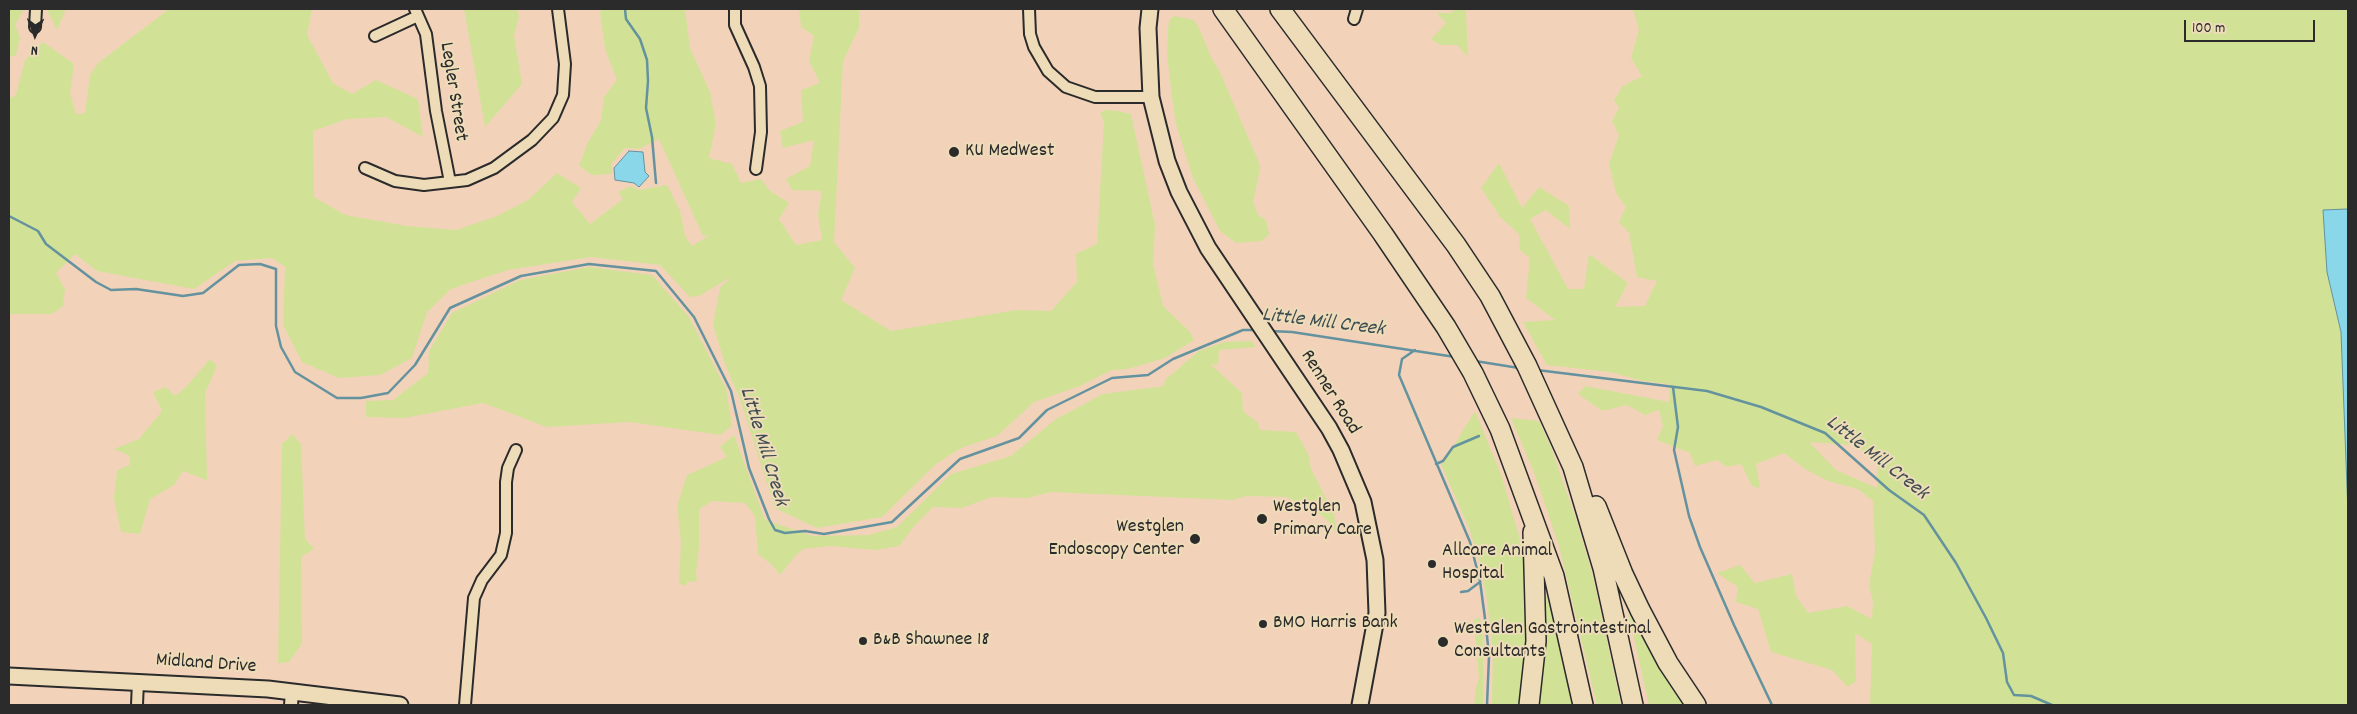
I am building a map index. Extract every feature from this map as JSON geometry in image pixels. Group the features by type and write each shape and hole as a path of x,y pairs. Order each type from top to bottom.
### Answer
{"highway":[{"path":"1223,9 1423,292 1473,374 1500,428 1554,576 1583,705"},
{"path":"1280,9 1456,244 1490,296 1536,383 1573,466 1603,568 1633,705"},
{"path":"1573,466 1589,488 1623,574 1656,640 1696,705"},
{"path":"1529,705 1536,641 1532,513"}],"main road":[{"name":"Renner Road","path":"1150,9 1148,28 1151,97 1165,152 1179,192 1193,222 1295,376 1341,450 1363,502 1370,528 1377,578 1377,613 1360,705"},
{"name":"Midland Drive","path":"9,676 138,681 291,698 400,705"}],"street":[{"path":"35,27 36,9"},
{"path":"365,168 395,181 424,185 467,180 507,160 532,140 553,118 563,95 566,64 558,9"},
{"path":"735,9 735,25 754,67 760,86 761,132 756,169"},
{"path":"1029,9 1030,34 1034,49 1048,71 1066,87 1095,97 1151,97"},
{"path":"375,36 417,13"},
{"name":"Legler Street","path":"417,13 426,34 436,112 450,182"},
{"path":"465,705 474,598 482,580 501,555 506,533 506,482 508,468 516,450"},
{"path":"137,705 138,681"}],"green space":[{"path":"9,9 24,9 15,25 20,37 16,55 9,57"},
{"path":"48,9 66,9 57,30 48,12"},
{"path":"169,9 312,9 307,35 333,83 352,94 376,80 418,99 423,137 386,117 347,119 313,131 314,197 345,215 407,226 456,230 497,216 528,200 557,173 581,188 572,202 590,224 623,199 618,192 631,186 639,190 667,185 680,211 685,236 692,246 710,235 703,236 659,139 639,149 625,148 612,163 612,174 592,175 579,166 587,144 601,120 604,97 617,80 605,49 600,13 602,9 685,9 690,48 710,92 716,124 709,158 732,164 741,183 761,179 770,191 789,203 779,219 796,245 822,240 818,214 822,191 792,190 786,179 810,166 814,140 783,148 780,131 803,122 801,90 820,83 809,61 814,36 801,27 799,9 859,9 859,28 843,61 834,242 855,268 841,300 891,331 1016,310 1051,311 1077,282 1076,254 1097,244 1104,122 1100,113 1105,110 1118,111 1131,114 1155,225 1153,264 1163,306 1190,332 1194,340 1165,358 1128,369 1112,370 1080,386 1034,402 997,436 961,448 936,464 882,517 817,528 775,508 740,399 725,364 713,325 720,288 731,277 699,296 690,297 660,265 591,257 508,270 451,289 427,312 412,358 380,375 339,378 302,362 283,325 285,267 272,258 235,261 194,289 97,271 75,254 56,273 65,289 63,306 52,314 9,314 9,211 12,208 9,209 9,99 16,95 25,60 43,42 74,64 70,93 76,114 85,113 90,75 98,63"},
{"path":"464,9 517,9 519,16 514,36 522,84 485,127"},
{"path":"1454,9 1466,9 1468,57 1457,45 1440,45 1431,39 1446,23 1437,13 1452,13"},
{"path":"1633,9 2348,9 2348,705 1870,705 1872,644 1855,633 1856,681 1848,687 1832,670 1771,652 1758,609 1736,602 1738,587 1717,573 1740,565 1755,583 1792,574 1796,596 1808,613 1847,606 1872,619 1873,602 1869,585 1875,551 1873,501 1858,489 1828,481 1805,469 1784,453 1756,464 1760,488 1752,486 1741,464 1727,467 1717,460 1695,466 1690,453 1657,440 1663,426 1659,410 1645,415 1627,405 1602,411 1578,394 1585,386 1669,402 1670,384 1643,381 1610,372 1547,365 1523,322 1555,320 1526,298 1530,258 1520,250 1519,234 1501,218 1481,188 1499,163 1522,208 1539,187 1569,206 1570,229 1546,210 1530,219 1568,289 1584,289 1589,254 1628,283 1615,307 1645,306 1657,281 1637,277 1629,233 1619,222 1626,207 1616,193 1609,164 1619,135 1612,121 1619,108 1614,100 1623,86 1642,76 1631,58 1639,30","holes":["1809,442 1853,445 1878,462 1877,488 1836,470"]},
{"path":"1175,16 1194,20 1199,28 1258,160 1260,168 1253,203 1258,215 1266,220 1269,234 1262,241 1236,243 1220,231 1193,178 1176,124 1167,55 1169,20"},
{"path":"589,267 652,275 689,317 726,389 732,426 720,435 630,422 547,427 483,403 404,418 366,417 366,401 393,400 428,373 429,351 452,313 520,280"},
{"path":"1251,341 1256,347 1219,350 1218,365 1210,364 1242,393 1243,411 1258,423 1260,430 1296,432 1309,456 1311,469 1334,514 1337,535 1329,522 1321,515 1287,497 1247,496 1232,500 1051,492 1027,498 991,497 962,508 933,507 915,525 899,546 876,550 830,546 803,549 780,575 772,565 758,554 755,516 745,503 712,501 699,509 697,581 687,582 686,586 679,583 681,542 677,506 687,475 727,457 720,447 734,435 765,520 813,536 869,535 897,527 951,474 1011,456 1056,419 1103,394 1164,386 1165,380 1199,351 1224,342"},
{"path":"210,359 217,366 205,393 207,480 183,471 174,485 150,499 140,534 121,532 114,499 117,470 130,465 130,456 114,449 139,439 162,411 153,392 166,387 175,396 186,387"},
{"path":"1475,411 1502,477 1524,554 1530,619 1523,705 1492,705 1493,651 1487,600 1480,564 1469,528 1441,464"},
{"path":"1511,418 1539,421 1550,445 1576,519 1593,577 1621,705 1597,705 1559,546 1535,475"},
{"path":"292,434 301,444 305,539 314,549 301,557 302,644 289,662 278,663 282,444"},
{"path":"1543,585 1554,621 1572,705 1536,705"},
{"path":"1625,598 1691,705 1649,705"},
{"path":"1480,618 1483,638 1483,705 1474,705 1479,678 1474,619"}],"water":[{"path":"629,151 643,152 645,172 649,176 639,187 634,183 615,180 614,168"},
{"path":"2348,209 2348,513 2341,332 2327,272 2323,210"}],"waterway":[{"path":"625,9 626,19 640,39 647,60 646,108 652,137 656,183"},
{"name":"Little Mill Creek","path":"9,216 38,231 46,244 96,282 111,290 136,289 183,296 203,293 239,265 260,264 276,269 276,326 281,347 295,372 337,398 361,398 388,393 415,365 450,308 521,276 589,264 656,271 694,317 731,391 749,468 775,530 785,533 805,531 824,534 892,522 960,459 1019,438 1047,410 1112,378 1148,375 1173,359 1243,330 1257,330"},
{"name":"Little Mill Creek","path":"1270,331 1292,332 1455,357"},
{"path":"1415,350 1402,359 1399,375 1470,542 1480,581 1486,626 1489,656 1487,705"},
{"name":"Little Mill Creek","path":"1475,361 1519,368"},
{"name":"Little Mill Creek","path":"1537,370 1707,391 1761,407 1825,433 1889,490 1924,515 1956,563 1986,618 2003,653 2007,682 2014,695 2031,696 2052,705"},
{"path":"1673,387 1678,427 1674,450 1689,516 1700,547 1734,625 1772,705"},
{"path":"1436,464 1443,461 1453,447 1479,436"},
{"path":"1461,592 1468,591 1480,582"}],"place":[{"name":"KU MedWest","path":"954,152"},
{"name":"Westglen Primary Care","path":"1262,519"},
{"name":"Westglen Endoscopy Center","path":"1195,539"},
{"name":"Allcare Animal Hospital","path":"1432,564"},
{"name":"BMO Harris Bank","path":"1263,624"},
{"name":"B&B Shawnee 18","path":"863,641"},
{"name":"WestGlen Gastrointestinal Consultants","path":"1443,642"}]}
